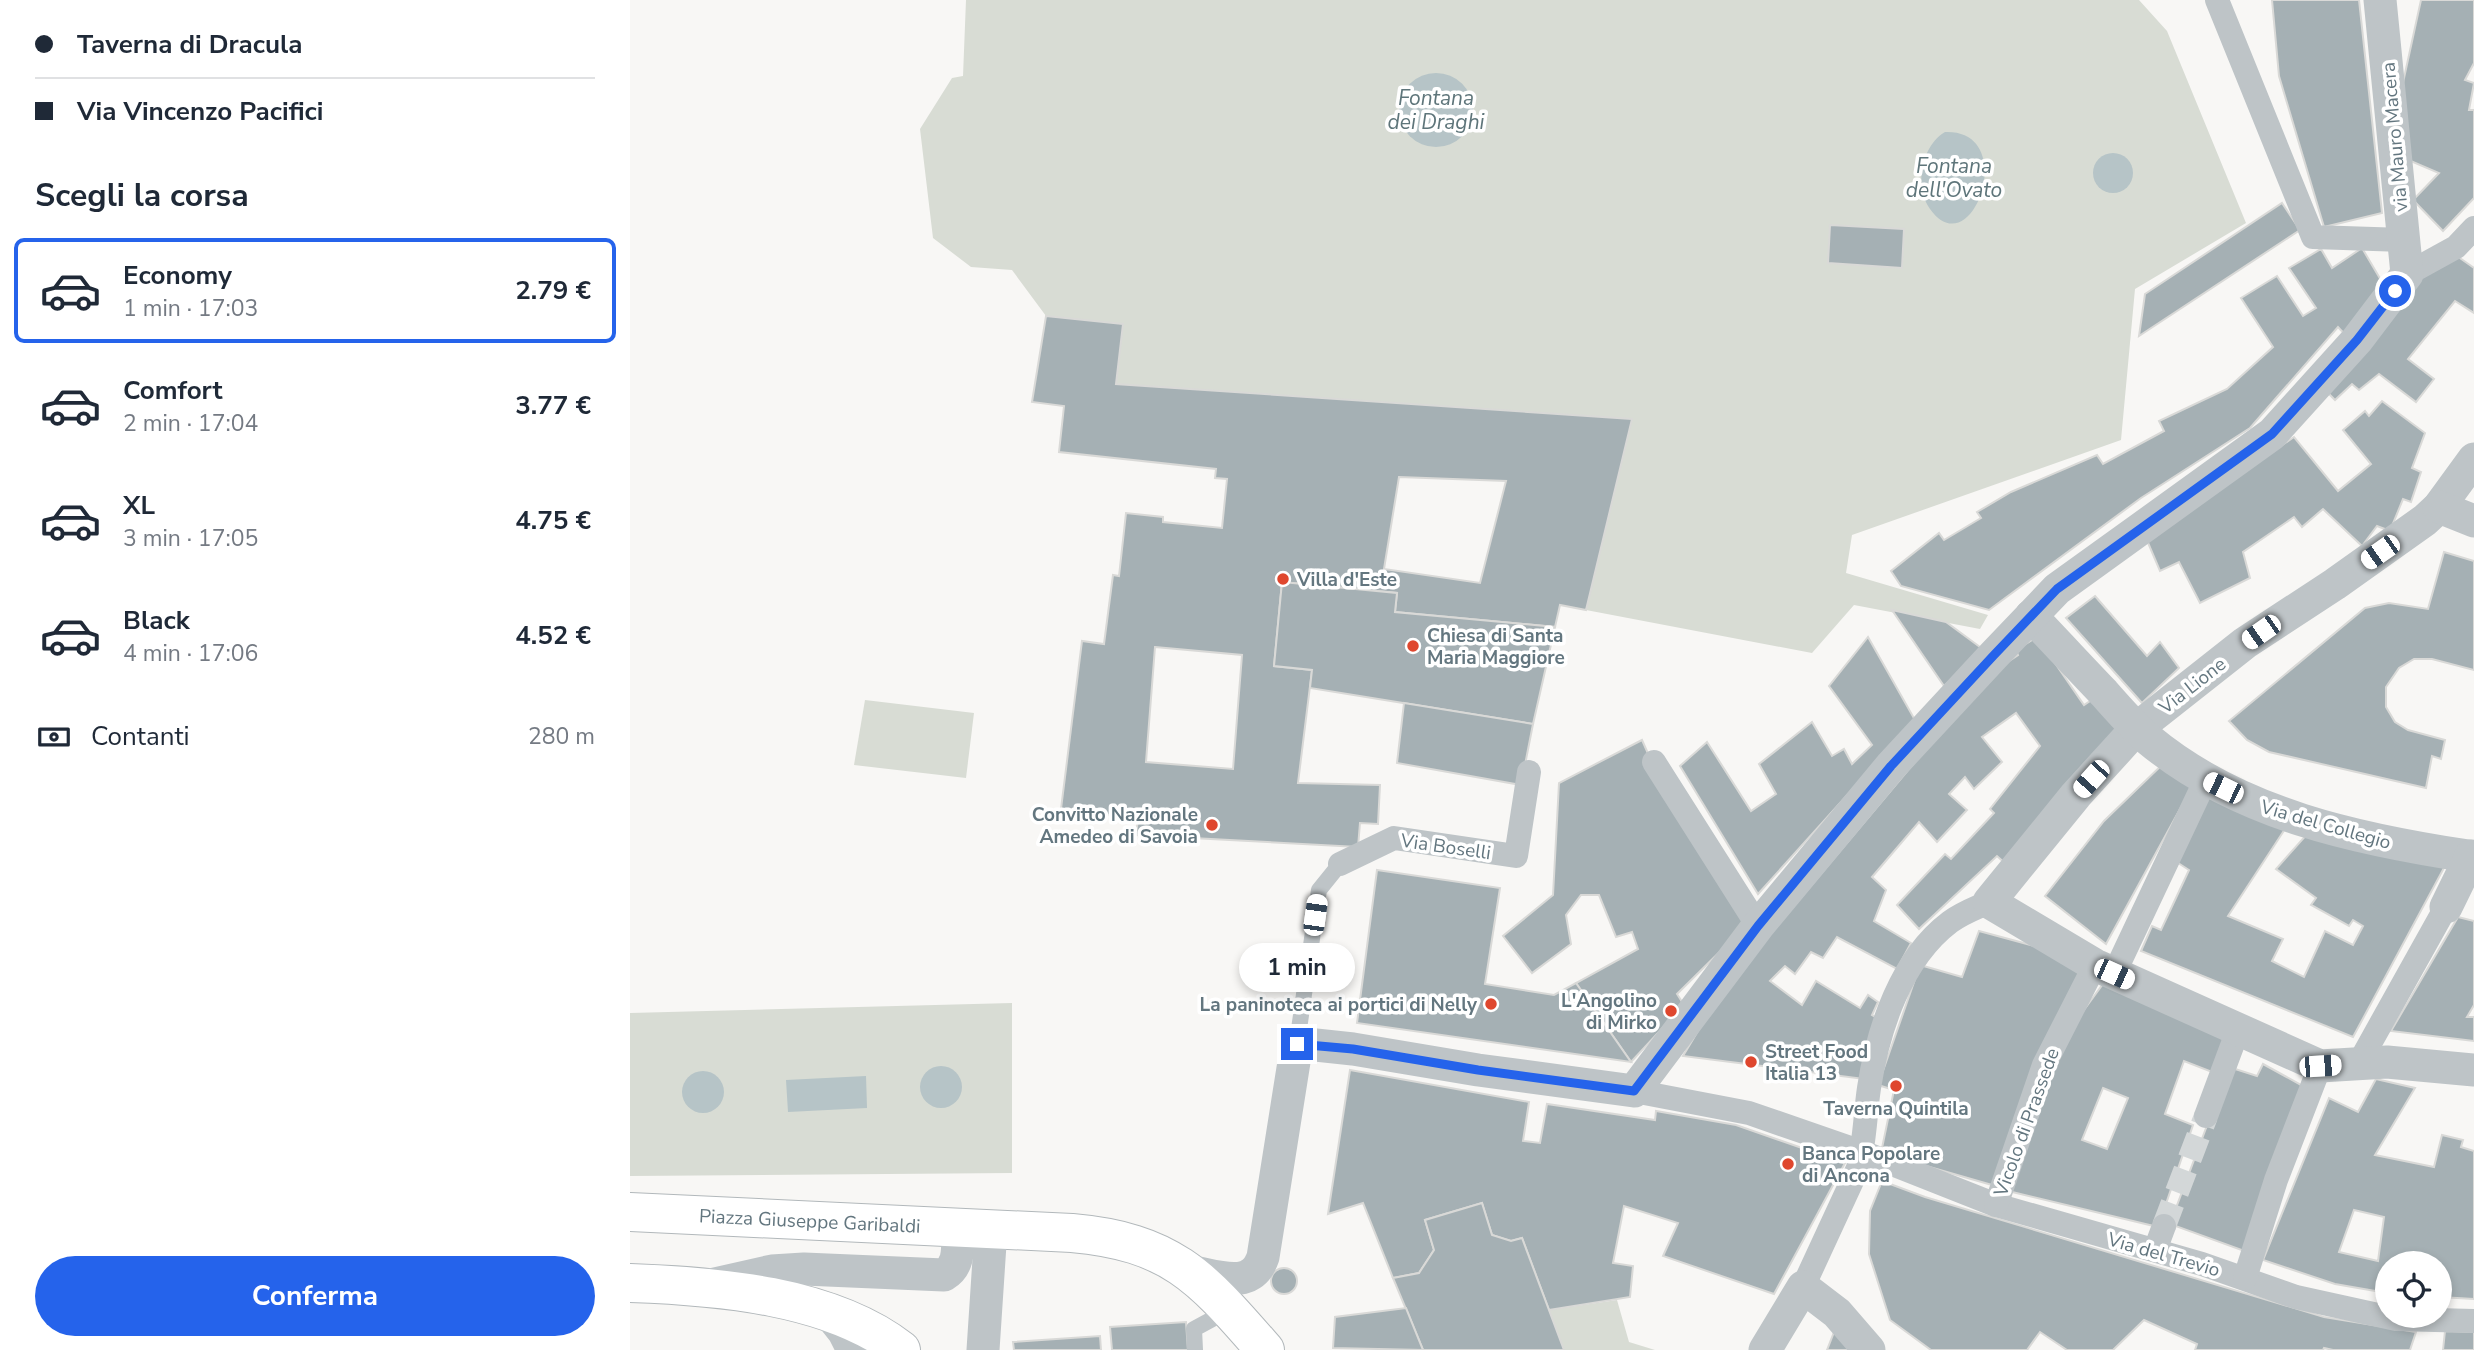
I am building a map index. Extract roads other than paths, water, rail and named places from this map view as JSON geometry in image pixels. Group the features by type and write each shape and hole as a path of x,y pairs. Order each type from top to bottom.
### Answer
{"main road":[{"name":"Piazza Giuseppe Garibaldi","path":"630,1212 1072,1233 1125,1241 1158,1252 1188,1271 1262,1346"},
{"path":"634,1280 773,1298 829,1313 878,1345"}],"street":[{"path":"2217,0 2313,237 2404,240"},
{"name":"via Mauro Macera","path":"2380,0 2407,274"},
{"path":"1188,1271 1240,1279 1249,1277 1260,1267 1297,1044 1353,1049 1478,1070 1634,1091 1758,926 1891,766 2031,616 2066,582 2272,434 2357,340 2407,274 2456,247 2474,228"},
{"name":"Via Lione","path":"1989,902 2076,795 2136,729 2245,643 2425,520 2439,507 2474,459"},
{"path":"2439,507 2474,521"},
{"name":"Via del Collegio","path":"2031,616 2136,729 2164,752 2206,779 2252,802 2284,814 2384,841 2466,856"},
{"path":"1654,762 1758,926"},
{"name":"Via Boselli","path":"1340,863 1394,838 1516,856 1529,772"},
{"name":"Vicolo di Prassede","path":"1996,1205 2044,1065 2104,970 2206,779"},
{"path":"2360,1063 2446,907 2466,856"},
{"path":"1765,1350 1803,1287 1853,1180 1862,1152 1869,1089 1876,1056 1886,1021 1908,970 1922,949 1941,929 1989,902 2104,970 2320,1066 2403,1063 2474,1070"},
{"path":"2206,1116 2238,1030"},
{"path":"2245,1278 2276,1180 2320,1066"},
{"name":"Via del Trevio","path":"1634,1091 1749,1113 1862,1152 1996,1205 2155,1250 2296,1297 2396,1319 2474,1321"},
{"path":"2155,1250 2164,1226"},
{"path":"701,1287 782,1270 944,1275 951,1270 974,1229"},
{"path":"974,1229 983,1348"},
{"path":"1803,1287 1837,1313 1869,1350"}],"lane":[{"path":"1297,1044 1319,890 1340,863"},
{"path":"1195,1350 1194,1329 1229,1310"}],"water":[{"name":"Fontana dei Draghi","path":"1436,73 1457,79 1467,89 1473,110 1467,131 1457,141 1436,147 1415,141 1405,131 1399,110 1405,89 1415,79"},
{"name":"Fontana dell'Ovato","path":"1945,132 1968,137 1981,151 1985,171 1982,192 1973,210 1961,221 1946,223 1930,209 1922,190 1921,179 1925,157 1930,147"},
{"path":"2113,153 2127,159 2133,173 2127,187 2113,193 2099,187 2093,173 2099,159"},
{"path":"941,1066 956,1072 962,1087 956,1102 941,1108 926,1102 920,1087 926,1072"},
{"path":"703,1071 718,1077 724,1092 718,1107 703,1113 688,1107 682,1092 688,1077"},
{"path":"866,1076 867,1108 788,1112 786,1080"}],"tunnel":[{"path":"2164,1226 2206,1116"}],"place":[{"name":"Villa d'Este","path":"1283,579"},
{"name":"Chiesa di Santa Maria Maggiore","path":"1413,646"},
{"name":"Convitto Nazionale Amedeo di Savoia","path":"1212,825"},
{"name":"La paninoteca ai portici di Nelly","path":"1491,1004"},
{"name":"L'Angolino di Mirko","path":"1671,1011"},
{"name":"Street Food Italia 13","path":"1751,1062"},
{"name":"Taverna Quintila","path":"1896,1086"},
{"name":"Banca Popolare di Ancona","path":"1788,1164"}]}
